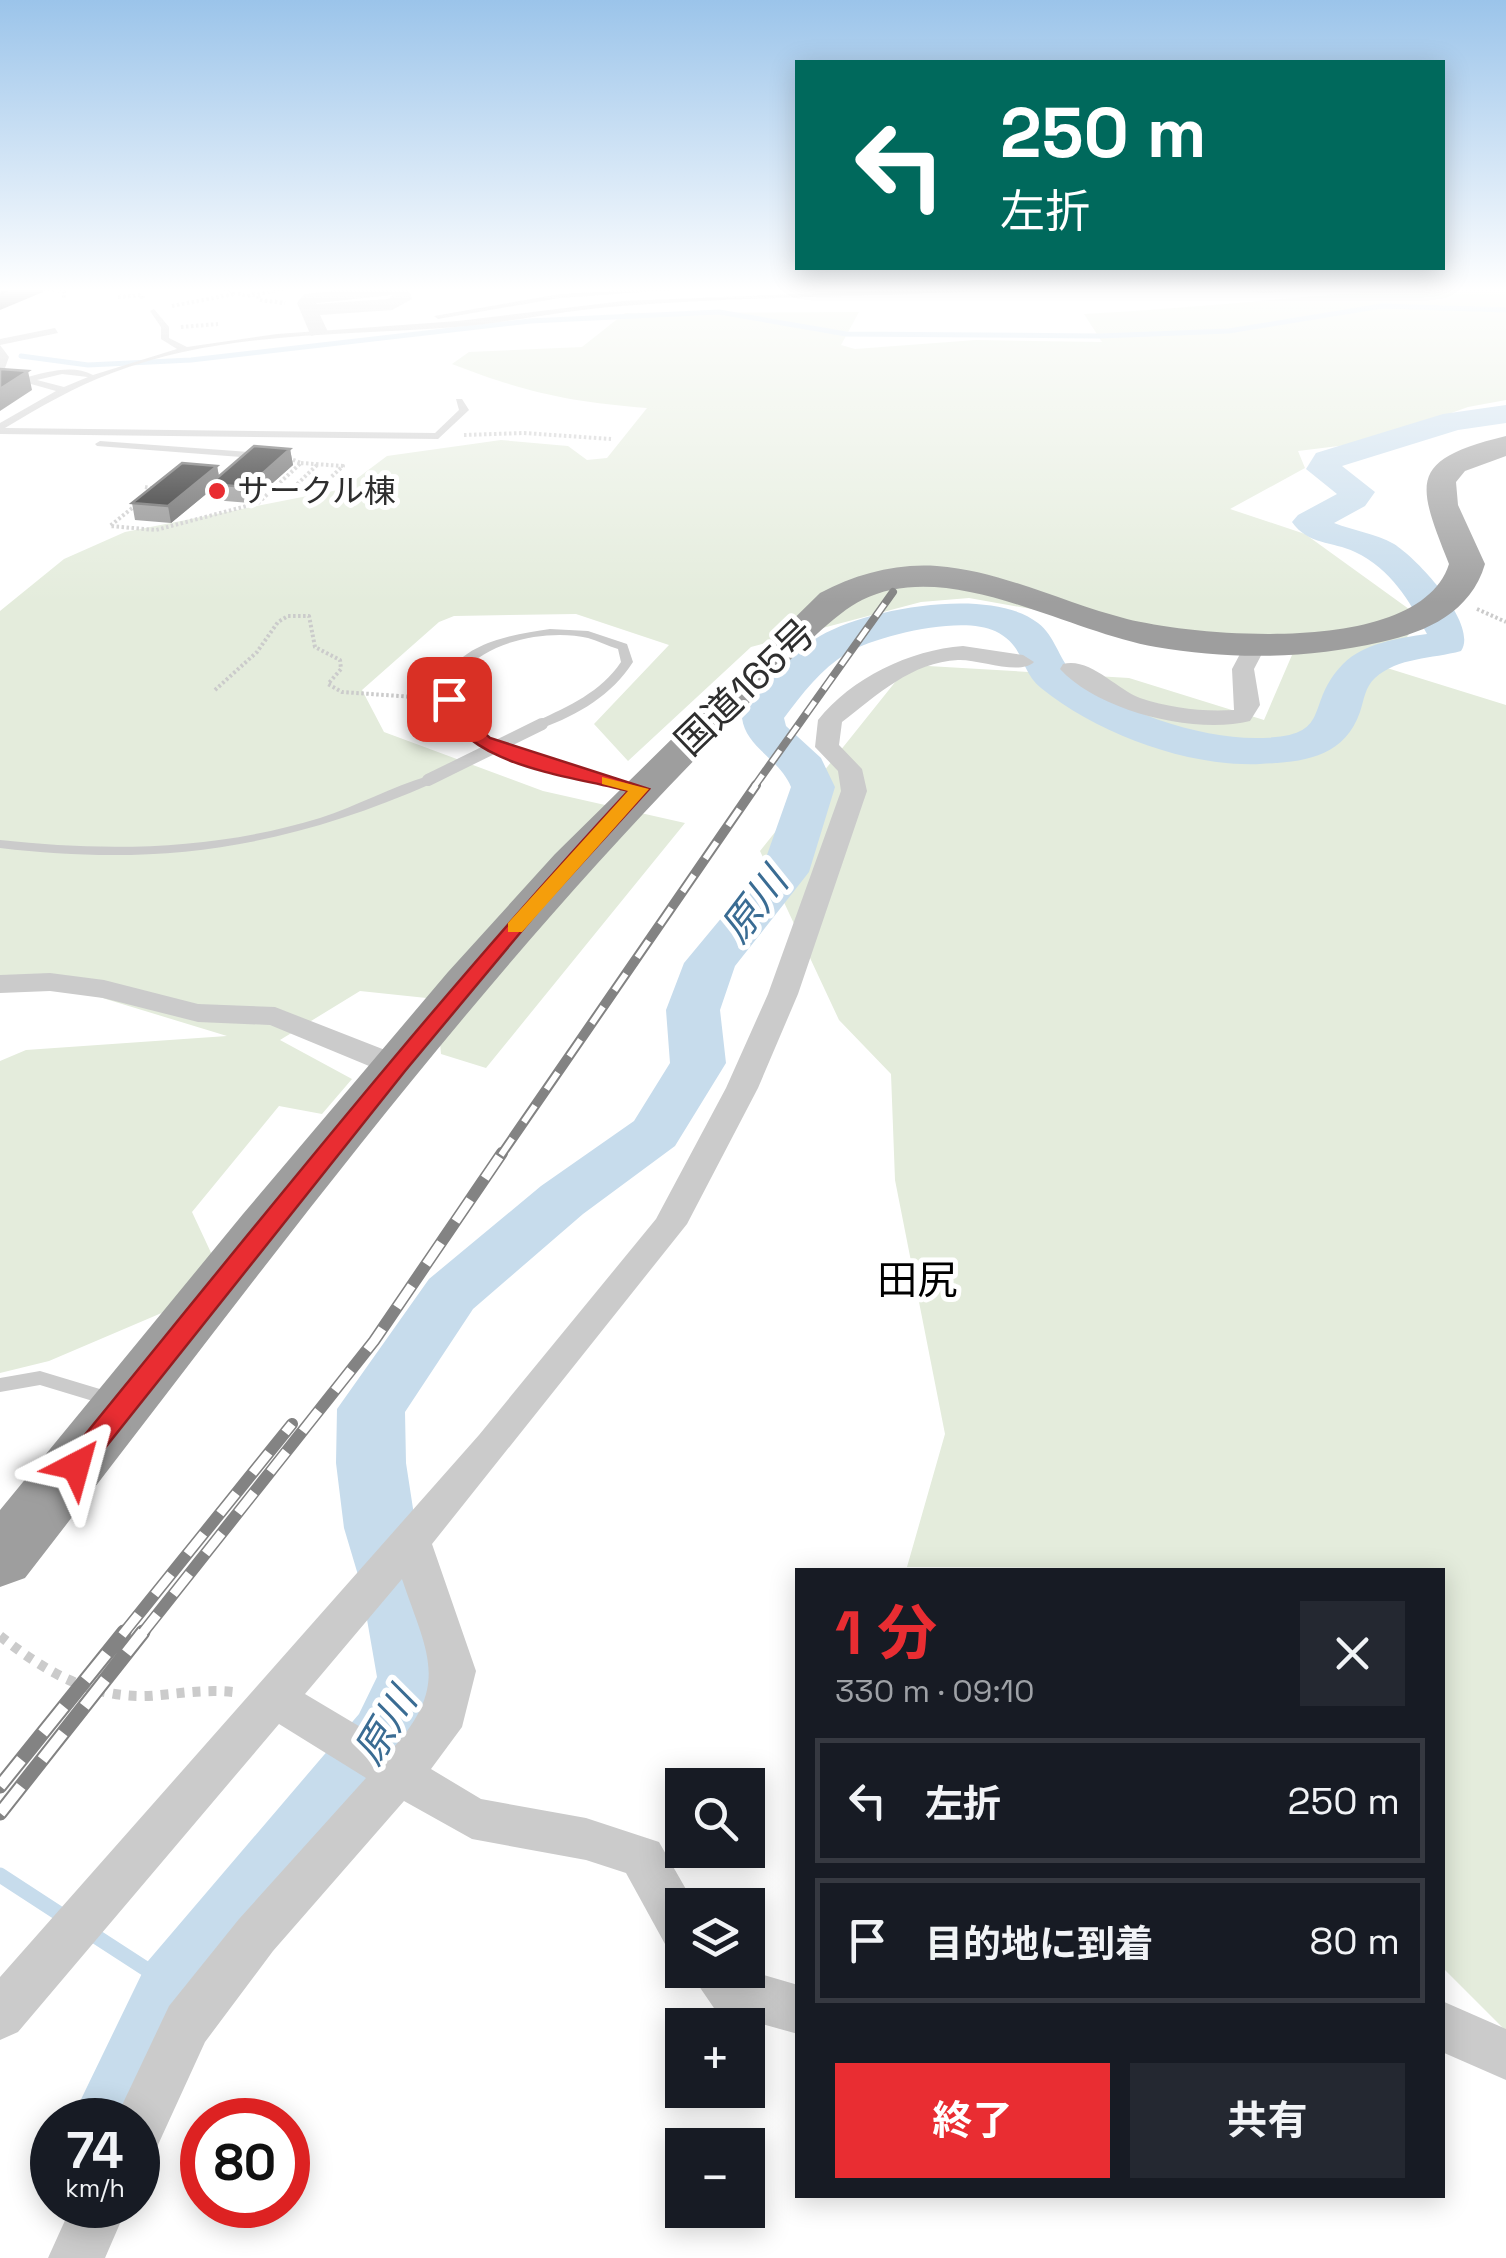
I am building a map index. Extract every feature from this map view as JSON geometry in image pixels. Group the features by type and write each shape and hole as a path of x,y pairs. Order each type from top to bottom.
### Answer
{"highway":[{"name":"国道165号","path":"0,1558 533,905 640,789 833,601 860,585 908,576 944,577 1126,630 1256,644 1356,636 1399,626 1441,604 1459,588 1467,564 1442,505 1440,482 1454,464 1506,445"}],"street":[{"path":"1071,669 1092,676 1116,696 1155,708 1188,716 1242,716 1248,705 1243,669 1256,644"},
{"path":"0,2015 410,1541 670,1224 742,1088 782,994 854,791 850,769 827,747 830,720 887,675 932,654 976,650 1024,662"},
{"path":"0,984 50,982 104,989 198,1012 275,1016 398,1066"},
{"path":"152,2098 186,2024 256,1935 440,1727 454,1671 410,1541"},
{"path":"274,1698 472,1818 586,1838 642,1857 665,1898"},
{"path":"729,1988 734,1994 795,2009"},
{"path":"1445,2027 1506,2055"},
{"path":"76,2258 90,2228"}],"lane":[{"path":"0,431 55,392"},
{"path":"0,431 438,436 464,410 459,401"},
{"path":"0,431 296,461"},
{"path":"168,479 201,452"},
{"path":"235,472 230,471 249,455"},
{"path":"0,844 121,854 226,846 331,822 428,780 542,724 589,700 618,678 627,662 622,648 585,632 527,632 469,655 452,674 449,699 455,716 484,742 514,755 640,789"},
{"path":"0,1385 40,1378 126,1404"}],"path":[{"path":"438,436 524,432 611,439"},
{"path":"168,479 110,526 156,530 258,502 296,461 342,466 330,478"},
{"path":"290,491 318,464"},
{"path":"145,487 156,489"},
{"path":"116,509 130,510"},
{"path":"215,690 256,652 278,622 301,614 309,616 316,647 340,660 341,669 328,684 342,692 449,699"},
{"path":"0,1636 54,1679 98,1690 132,1696 207,1688 274,1698"}],"green space":[{"path":"542,392 1506,392 1506,400 1468,407 1371,442 1298,451 1305,468 1230,509 1305,534 1420,617 1387,668 1506,705 1506,2031 1445,1970 1445,1568 907,1567 945,1434 895,1180 891,1074 839,1020 760,851 912,661 928,666 1129,678 1264,720 1292,655 969,598 921,602 751,647 628,761 594,724 669,645 576,614 454,616 439,622 362,690 384,732 543,791 685,823 486,1068 441,1054 436,999 360,991 280,1040 352,1079 322,1114 279,1106 192,1212 213,1257 171,1309 49,1361 0,1373 0,1061 26,1050 227,1036 50,982 0,984 0,611 64,559 125,532 343,489 387,456 501,440 568,446 587,460 607,458 647,408"}],"building":[{"path":"254,446 290,449 247,487 210,484"},
{"path":"182,463 217,466 168,506 132,503"}],"waterway":[{"name":"原川","path":"129,2098 180,1991 387,1738 416,1677 398,1585 380,1528 371,1463 371,1409 451,1294 562,1200 655,1133 698,1063 693,1010 710,963 785,872 813,787 805,767 765,730 763,718 786,688 813,660 843,640 928,617 980,614 1004,620 1025,632 1041,650 1052,677 1134,724 1195,744 1226,749 1258,751 1312,744 1331,729 1358,671 1394,652 1447,643 1447,634 1424,594 1396,562 1369,545 1323,531 1310,522 1353,499 1358,492 1323,469 1328,460 1454,421 1506,414"},
{"path":"0,1875 66,1918"},
{"path":"89,1932 180,1991"}],"railway":[{"path":"754,787 893,592"},
{"path":"501,1155 756,785"},
{"path":"141,1635 374,1341 502,1153"},
{"path":"122,1635 292,1424"},
{"path":"0,1786 124,1632"},
{"path":"0,1813 143,1632"}],"slow traffic":[{"path":"515,927 640,789 608,780"}],"place":[{"name":"サークル棟","path":"217,491"}],"district":[{"name":"田尻","path":"917,1280"}],"route":[{"path":"76,1466 398,1066 533,905 640,789 514,755 484,742 455,716 449,699"}]}
